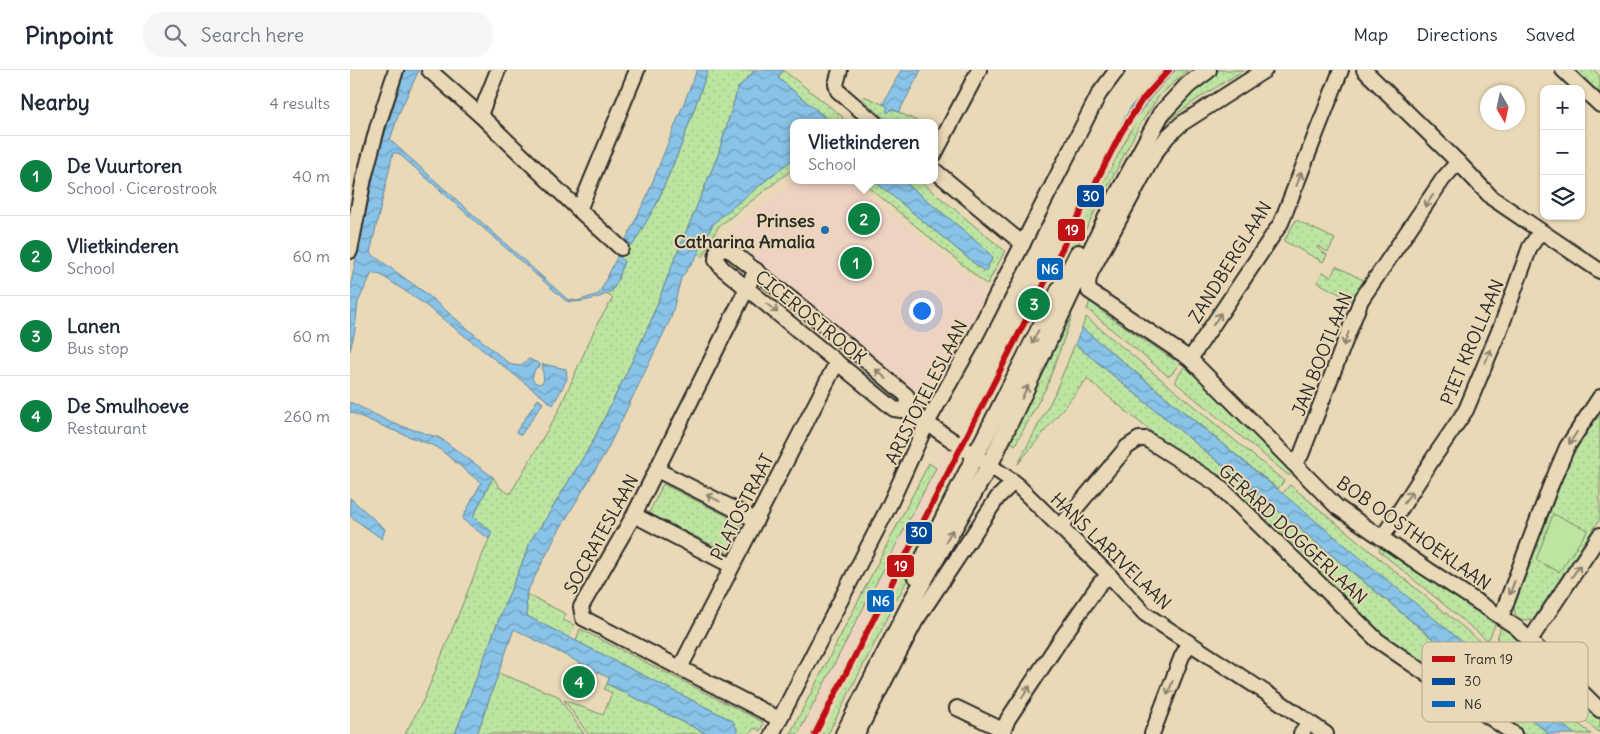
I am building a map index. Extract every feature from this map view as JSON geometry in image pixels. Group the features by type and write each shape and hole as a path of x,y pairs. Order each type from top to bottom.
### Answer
{"street":[{"path":"350,251 364,178 378,125 396,70"},
{"path":"430,70 621,248"},
{"path":"480,115 498,70"},
{"path":"579,210 637,70"},
{"path":"840,70 836,84 838,91 870,119"},
{"path":"938,147 979,70"},
{"name":"ARISTOTELESLAAN","path":"772,734 889,506 927,423 970,347 1099,94 1116,70"},
{"path":"834,734 1151,112 1192,70"},
{"path":"844,734 913,598 989,466 1117,196 1161,114 1188,85 1208,70"},
{"name":"BOB OOSTHOEKLAAN","path":"1265,70 1181,124 1154,153 1091,272 1088,282 1089,291 1190,359 1338,507 1516,627 1530,640"},
{"name":"ZANDBERGLAAN","path":"1190,359 1281,223 1341,70"},
{"path":"1364,70 1492,198 1600,271"},
{"path":"1563,70 1600,105"},
{"name":"JAN BOOTLAAN","path":"1293,464 1301,455 1361,300 1443,179 1458,162"},
{"path":"938,173 1023,244"},
{"name":"PIET KROLLAAN","path":"1382,538 1466,410 1502,324 1530,247 1540,232"},
{"name":"CICEROSTROOK","path":"908,410 907,396 824,325 727,248 717,250 718,263 894,409 908,410 974,456"},
{"name":"SOCRATESLAAN","path":"756,270 634,515 581,607 583,618 780,719"},
{"name":"PLATOSTRAAT","path":"680,668 837,362"},
{"path":"1501,617 1567,447 1600,397"},
{"name":"GERARD DOGGERLAAN","path":"1060,527 1127,447 1139,439 1146,439 1218,484 1377,640 1422,671"},
{"name":"HANS LARIVELAAN","path":"974,456 1014,482 1110,576 1145,614 1326,734"},
{"path":"657,470 756,520"},
{"path":"857,734 915,622 998,497 1014,482"},
{"path":"634,515 732,566"},
{"path":"1530,640 1600,535"},
{"path":"957,708 1003,732 1008,719 1066,631 1100,583 1110,576"},
{"path":"1152,734 1182,656 1189,644"},
{"name":"BOB OOSTHOEKLAAN","path":"1588,698 1600,710"},
{"path":"1301,734 1310,722"},
{"name":"GERARD DOGGERLAAN","path":"1497,722 1514,734"}],"shaded area":[{"path":"791,184 855,184 986,291 958,347 925,402 726,234"},
{"path":"948,446 960,456 818,734 798,734"}],"green space":[{"path":"708,70 755,70 738,88 718,155 650,323 592,443 530,541 455,734 405,734 424,699 489,539 491,531 473,517 493,477 500,488 510,494 558,412 597,324 613,298 606,294 613,290 624,261 618,255 625,241 632,245 656,205 681,146"},
{"path":"783,70 843,117 842,119 827,119 778,78"},
{"path":"1178,70 1188,70 1159,96 1139,126 1058,283 1052,279 1138,117 1157,89"},
{"path":"1215,70 1244,70 1173,117 1164,125 1168,128 1148,151 1165,115"},
{"path":"1574,70 1594,70 1600,76 1600,95"},
{"path":"864,96 889,107 888,113 892,109 913,119 885,119 862,99"},
{"path":"790,161 790,171 718,227 703,257 698,253 712,226 718,219"},
{"path":"865,184 878,184 985,272 993,257 907,184 924,184 1005,251 987,285"},
{"path":"1296,220 1335,239 1328,252 1318,246 1317,248 1327,255 1323,262 1284,241"},
{"path":"1336,266 1367,282 1354,302 1317,282 1323,272 1331,277"},
{"path":"1091,299 1103,307 1101,311 1174,360 1177,356 1181,361 1171,375 1168,376 1087,309"},
{"path":"1066,314 1072,316 1047,386 1015,445 1007,439"},
{"path":"1086,317 1284,481 1278,489 1082,328"},
{"path":"1075,344 1268,503 1260,512 1255,508 1252,512 1152,437 1154,434 1087,379 1018,464 1054,395"},
{"path":"1186,364 1293,472 1290,475 1176,383 1176,379"},
{"path":"1600,413 1600,519 1534,618 1522,619 1515,614 1514,607 1570,459"},
{"path":"929,463 936,468 798,734 790,734"},
{"path":"949,477 957,483 828,734 818,734"},
{"path":"663,484 741,523 726,552 649,513"},
{"path":"1290,485 1481,642 1462,642 1282,494"},
{"path":"1272,506 1437,642 1422,642 1422,666 1380,637 1264,524 1268,519 1265,516"},
{"path":"1553,514 1588,530 1559,572 1536,560"},
{"path":"1381,545 1497,620 1489,639 1487,640 1379,551"},
{"path":"526,594 566,614 563,620 574,625 569,638 527,616"},
{"path":"1502,623 1525,642 1496,642"},
{"path":"580,629 761,721 763,724 760,731 754,728 750,734 737,734 733,721 576,641"},
{"path":"498,673 558,696 584,734 477,734"},
{"path":"607,684 707,734 588,734 564,700 603,715 612,693 604,689"},
{"path":"1588,705 1600,717 1600,733 1587,722"},
{"path":"1504,722 1534,722 1549,734 1522,734"},
{"path":"1559,722 1576,722 1591,734 1574,734"}],"water":[{"path":"405,70 419,70 399,113 390,140 567,299 577,301 599,294 618,255 624,261 616,284 608,293 583,301 571,302 566,301 398,153 393,153 370,253 424,292 506,361 520,366 529,359 540,364 535,369 532,378 534,382 539,384 543,382 543,364 566,369 567,379 553,405 420,301 381,275 372,273 358,302 355,330 350,351 350,288 377,159"},
{"path":"697,70 708,70 681,146 656,205 633,245 625,241 647,196"},
{"path":"755,70 783,70 778,78 827,119 790,119 790,161 718,219 712,226 695,259 681,278 671,318 607,450 558,532 526,594 527,616 733,721 737,734 707,734 607,684 609,678 514,629 477,734 455,734 530,541 592,443 650,323 718,155 738,88"},
{"path":"901,70 921,70 899,112 892,109 888,113 886,111 888,107 883,104"},
{"path":"878,184 907,184 967,233 993,257 985,272"},
{"path":"1082,328 1463,642 1437,642 1075,344"},
{"path":"538,399 543,403 521,435 516,432"},
{"path":"350,402 392,423 440,438 493,477 473,517 492,532 489,539 462,519 481,483 437,447 350,412"},
{"path":"350,498 385,529 382,539 350,516"},
{"path":"1534,722 1559,722 1574,734 1549,734"}],"tram line":[{"name":"19","path":"815,734 1121,133 1142,100 1169,70"}],"transit line":[{"name":"30","path":"816,734 1125,129 1147,98 1172,70"},
{"name":"N6","path":"813,734 1122,128 1134,107 1161,76"}],"place":[{"name":"Vlietkinderen","path":"864,219"},
{"name":"Prinses Catharina Amalia","path":"825,230"},
{"name":"De Vuurtoren","path":"856,263"},
{"name":"Lanen","path":"1034,304"},
{"name":"De Smulhoeve","path":"579,682"}]}
